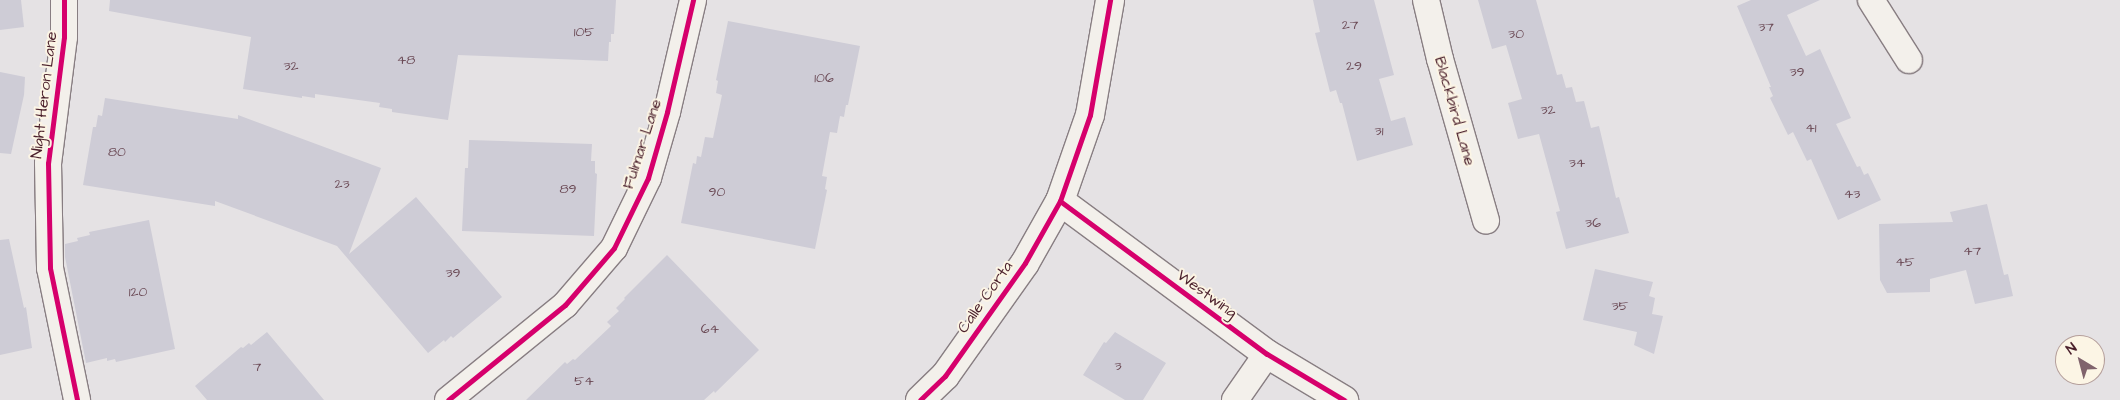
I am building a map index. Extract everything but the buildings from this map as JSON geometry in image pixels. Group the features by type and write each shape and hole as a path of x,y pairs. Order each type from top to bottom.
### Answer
{"street":[{"name":"Night Heron Lane","path":"64,0 64,37 48,163 50,268 78,400"},
{"name":"Fulmar Lane","path":"448,400 565,305 614,248 648,178 667,112 693,0"},
{"name":"Calle Corta","path":"920,400 945,376 1019,271 1060,201 1090,115 1110,0"},
{"name":"Blackbird Lane","path":"1426,0 1440,59 1486,221"},
{"path":"1871,0 1909,60"},
{"name":"Westwing","path":"1060,201 1267,354 1344,400"},
{"path":"1235,400 1267,354"}],"cycle path":[{"path":"64,0 64,37 48,163 50,268 77,400"},
{"path":"448,400 565,305 614,248 648,178 667,112 693,0"},
{"path":"920,400 945,376 1025,263 1060,201 1090,115 1110,0"},
{"path":"1060,201 1267,354 1344,400"}]}
